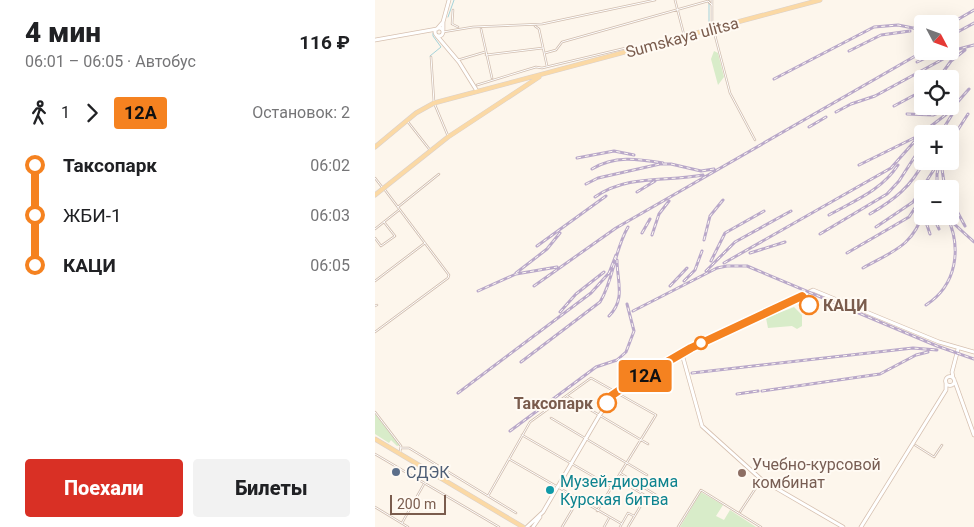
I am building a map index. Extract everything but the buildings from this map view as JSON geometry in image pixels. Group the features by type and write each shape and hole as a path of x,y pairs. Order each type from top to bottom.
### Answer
{"main road":[{"name":"Sumskaya ulitsa","path":"544,74 582,61 684,36 801,2 820,0"},
{"path":"375,147 407,121 435,104 544,74"},
{"path":"375,195 448,137 544,74"},
{"path":"520,80 524,83 521,88"},
{"path":"375,438 400,450 523,527"}],"street":[{"path":"444,43 443,22 449,0"},
{"path":"436,35 458,29 535,26 655,0"},
{"path":"675,0 684,36"},
{"path":"712,0 713,28 730,93 755,140"},
{"path":"545,54 556,50 562,42 708,1 713,5"},
{"path":"453,10 452,24 458,29"},
{"path":"436,35 437,29 443,22"},
{"path":"539,29 542,24"},
{"path":"535,26 539,29 547,67"},
{"path":"481,28 492,79"},
{"path":"375,40 437,29 443,32"},
{"path":"424,31 436,35 444,43 477,91"},
{"path":"486,56 543,48"},
{"path":"457,60 485,52"},
{"path":"431,57 435,104 448,137"},
{"path":"477,84 536,67 582,61"},
{"path":"407,121 430,151"},
{"path":"398,207 439,174"},
{"path":"375,178 449,276 375,332"},
{"path":"375,229 399,209"},
{"path":"375,238 381,246 395,236 384,222"},
{"path":"376,279 425,243"},
{"path":"533,527 599,416 616,392 682,354 813,290 958,349 974,352"},
{"path":"946,390 946,382 951,377 958,349"},
{"path":"682,354 703,426 762,480 843,527"},
{"path":"951,377 955,382 955,389 974,435"},
{"path":"488,496 530,422 591,378 656,415 597,511"},
{"path":"946,382 955,389"},
{"path":"861,527 946,390 955,382"},
{"path":"567,396 648,444"},
{"path":"375,412 400,450 409,448 516,513"},
{"path":"551,418 647,475"},
{"path":"522,435 612,487"},
{"path":"913,444 934,457 942,445"},
{"path":"375,454 499,527"},
{"path":"509,458 622,524"},
{"path":"616,479 653,500 656,494 620,473"},
{"path":"740,513 762,480"},
{"path":"401,523 425,483"},
{"path":"678,527 701,490 761,527"},
{"path":"628,527 646,497"},
{"path":"566,527 562,526 578,500"},
{"path":"375,507 408,527"},
{"path":"527,527 543,512"},
{"path":"620,527 628,513 635,516"},
{"path":"604,527 609,517"}],"green space":[{"path":"714,51 718,53 724,77 718,85 711,59"},
{"path":"794,307 802,315 802,326 797,329 792,326 768,328 766,318"},
{"path":"375,414 400,445 397,446 391,440 389,443 375,434"},
{"path":"701,492 723,505 716,516 724,520 730,510 756,527 680,527"}],"waterway":[{"path":"448,17 454,0"},
{"path":"709,0 709,23"},
{"path":"430,56 441,47 433,33"}],"railway":[{"path":"959,19 974,10"},
{"path":"959,31 974,23"},
{"path":"774,79 874,27 898,25 914,28"},
{"path":"849,51 881,35 910,31"},
{"path":"917,62 928,57 974,45"},
{"path":"944,70 951,61 965,50"},
{"path":"534,286 616,228 914,57"},
{"path":"836,112 851,104 875,96 941,60"},
{"path":"859,165 918,136 948,113 969,89"},
{"path":"894,106 914,95"},
{"path":"907,114 914,114"},
{"path":"959,128 968,114"},
{"path":"946,125 952,115"},
{"path":"809,127 826,117"},
{"path":"724,263 891,168 914,142"},
{"path":"577,158 614,151 634,155"},
{"path":"820,234 887,194 899,181 914,158"},
{"path":"592,169 609,162 627,159 663,163"},
{"path":"586,184 598,178 660,164 671,164 701,171 714,169"},
{"path":"829,215 876,188 898,165"},
{"path":"870,214 901,192 919,170"},
{"path":"876,227 913,202 934,170"},
{"path":"937,180 938,170"},
{"path":"942,170 944,180"},
{"path":"595,197 608,190 634,182 703,175"},
{"path":"637,192 655,181"},
{"path":"537,246 606,196"},
{"path":"704,240 710,216 723,200"},
{"path":"652,235 659,214 669,201"},
{"path":"847,253 909,217 914,210"},
{"path":"711,261 725,233 764,211"},
{"path":"706,271 735,242 791,211"},
{"path":"959,215 965,226"},
{"path":"642,233 650,219"},
{"path":"863,268 900,247 914,233 918,225"},
{"path":"927,225 930,234"},
{"path":"937,225 939,229"},
{"path":"926,305 944,287 954,265 955,253 951,225"},
{"path":"955,225 974,242"},
{"path":"521,362 600,302 605,293 623,236 628,227"},
{"path":"516,273 547,249 560,233"},
{"path":"750,253 785,242"},
{"path":"684,281 695,270 702,251"},
{"path":"458,393 591,293 609,273 616,255"},
{"path":"609,316 614,310 619,296 617,260"},
{"path":"633,311 717,268 747,266 937,346 974,359"},
{"path":"478,291 516,274 557,267"},
{"path":"670,286 687,268"},
{"path":"560,312 576,294 604,272"},
{"path":"510,431 596,367 617,360 626,352 634,331 627,304"},
{"path":"692,373 913,348 937,350"},
{"path":"762,391 880,374 916,355 928,352"},
{"path":"737,394 758,391"}],"bus line":[{"name":"12А","path":"607,403 611,396 624,387 719,334 802,296 809,305"}],"place":[{"name":"КАЦИ","path":"809,305"},
{"name":"Таксопарк","path":"607,403"},
{"name":"СДЭК","path":"396,472"},
{"name":"Учебно-курсовой комбинат","path":"742,473"},
{"name":"Музей-диорама Курская битва","path":"550,490"}]}
